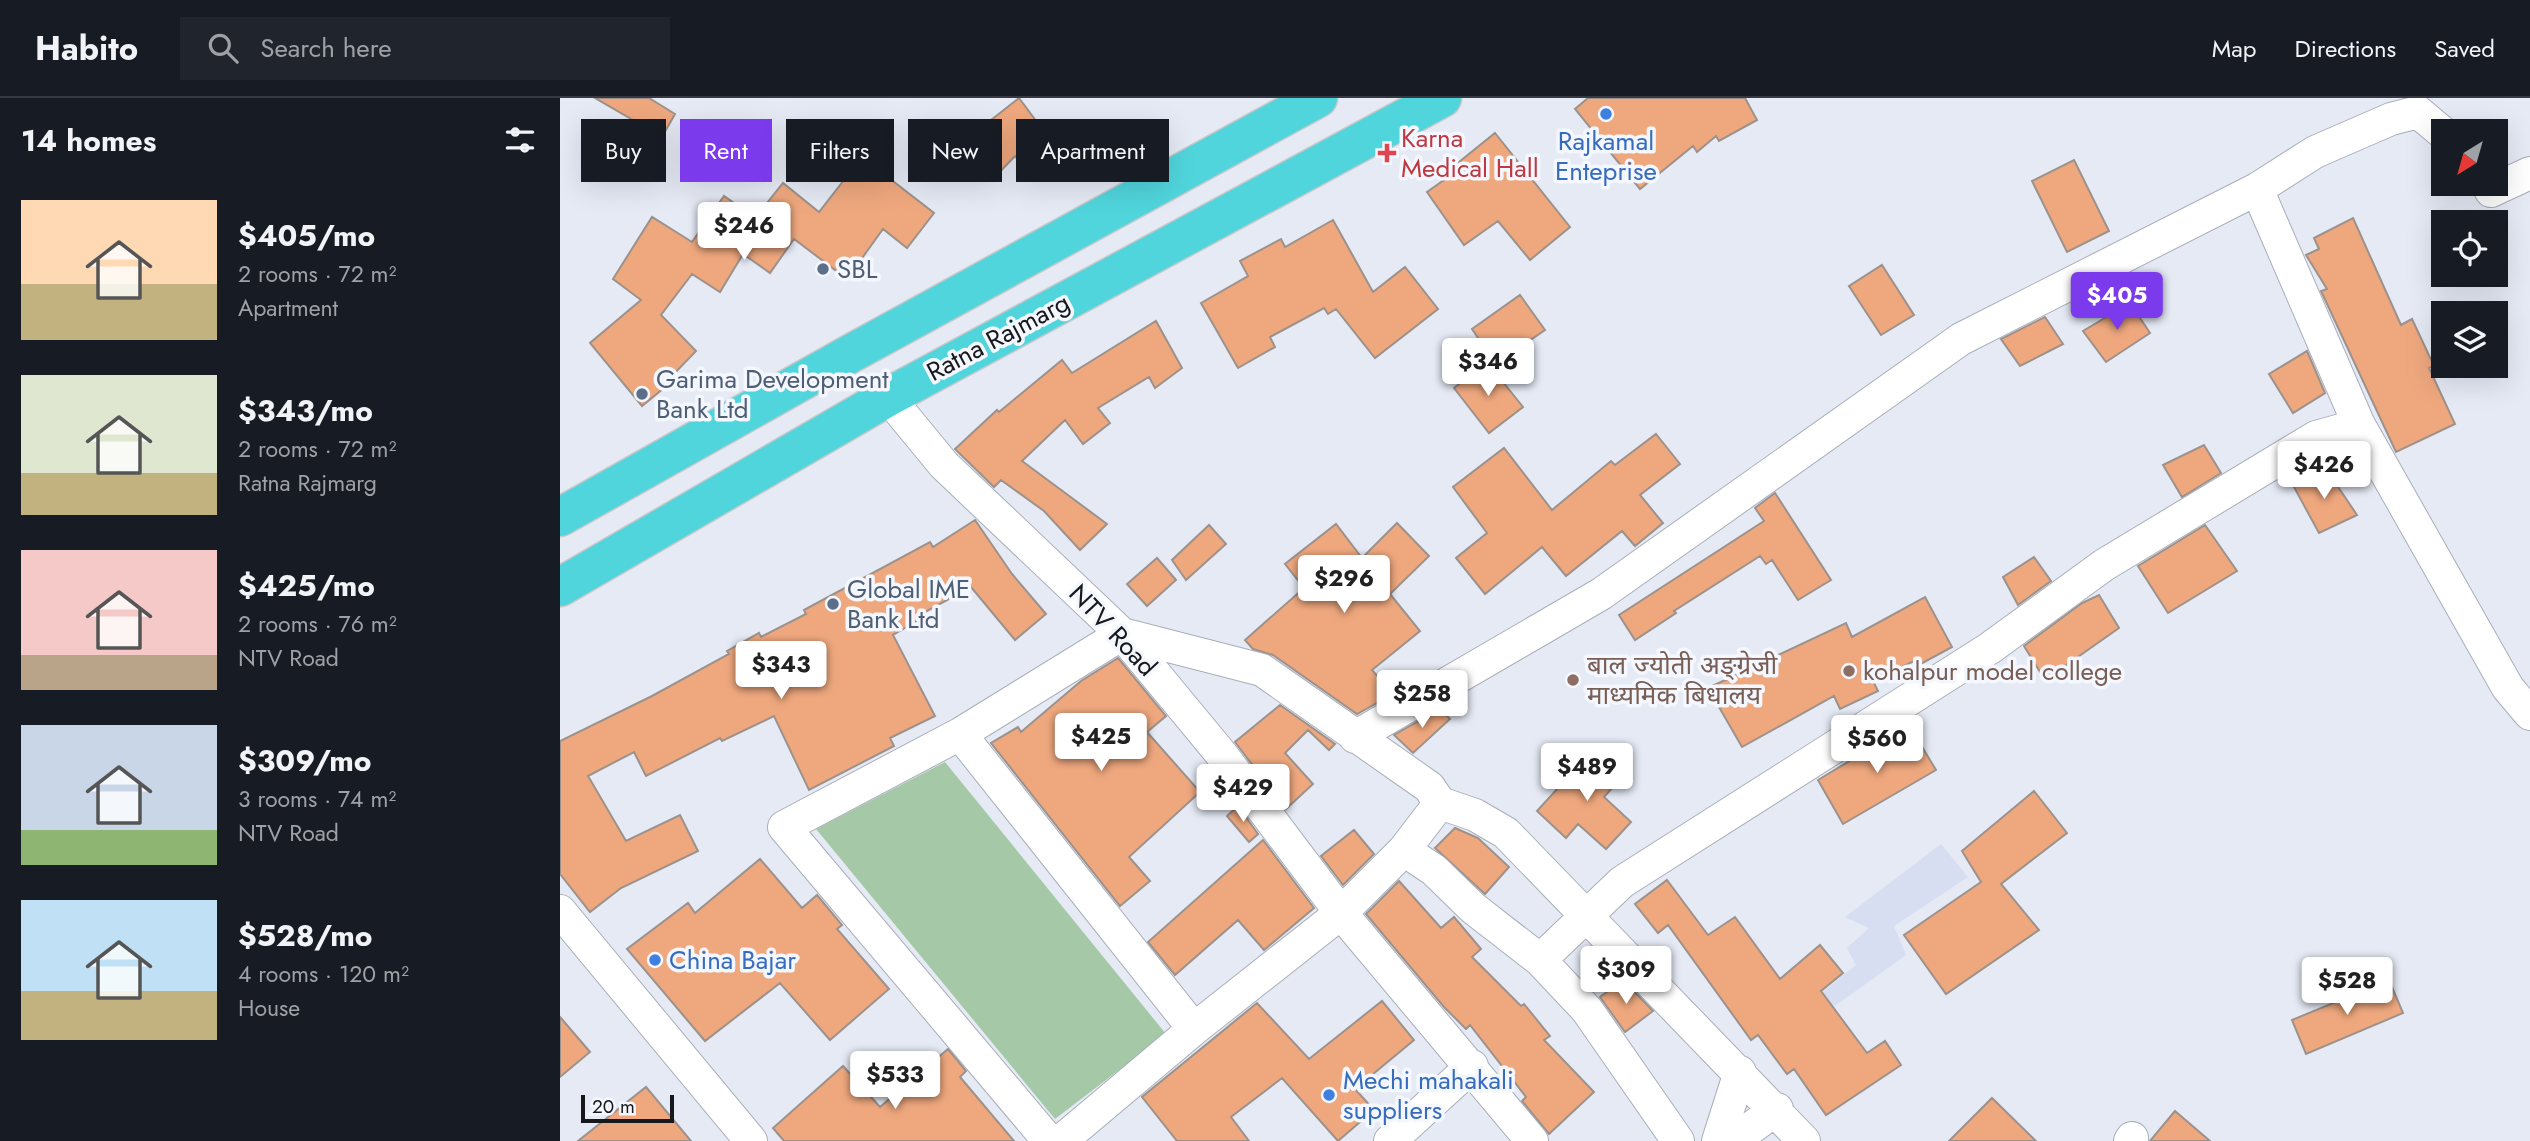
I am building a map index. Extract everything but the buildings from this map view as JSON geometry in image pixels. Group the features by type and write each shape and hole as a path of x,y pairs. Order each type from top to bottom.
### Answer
{"highway":[{"path":"560,517 850,354 1318,98"},
{"name":"Ratna Rajmarg","path":"560,587 888,397 1442,98"}],"street":[{"path":"1355,737 1601,594 1961,339 2257,189 2315,152 2391,119 2418,113 2431,123"},
{"path":"2508,183 2530,173"},
{"path":"2257,189 2359,425 2508,688 2530,714"},
{"name":"NTV Road","path":"888,397 944,465 1122,634 1222,754 1341,913 1472,1066 1532,1141"},
{"path":"1540,960 1622,882 1990,648 2104,565 2316,438 2359,425"},
{"path":"1049,1141 784,827 960,734 1122,634 1262,670 1429,787 1440,803 1475,815 1506,832 1586,919 1777,1109 1804,1141"},
{"path":"960,734 1194,1029"},
{"path":"1061,1141 1194,1029 1341,913 1404,850 1440,803"},
{"path":"1404,850 1434,870 1474,908 1540,960 1587,1010 1678,1141"},
{"path":"560,911 571,947 751,1141"},
{"path":"1390,1141 1472,1066"},
{"path":"1718,1141 1740,1072"},
{"path":"1733,1141 1777,1109"}],"shaded area":[{"path":"1941,844 1968,877 1894,926 1906,955 1779,1046 1772,1033 1856,965 1847,948 1869,928 1845,917"}],"green space":[{"path":"945,762 1166,1034 1055,1119 816,829"}],"place":[{"name":"Rajkamal Enteprise","path":"1606,114"},
{"name":"Karna Medical Hall","path":"1387,153"},
{"name":"SBL","path":"823,269"},
{"name":"Garima Development Bank Ltd","path":"642,394"},
{"name":"Global IME Bank Ltd","path":"833,604"},
{"name":"kohalpur model college","path":"1849,671"},
{"name":"बाल ज्योती अङ्ग्रेजी माध्यमिक बिधालय","path":"1573,680"},
{"name":"China Bajar","path":"655,960"},
{"name":"Mechi mahakali suppliers","path":"1329,1095"}]}
